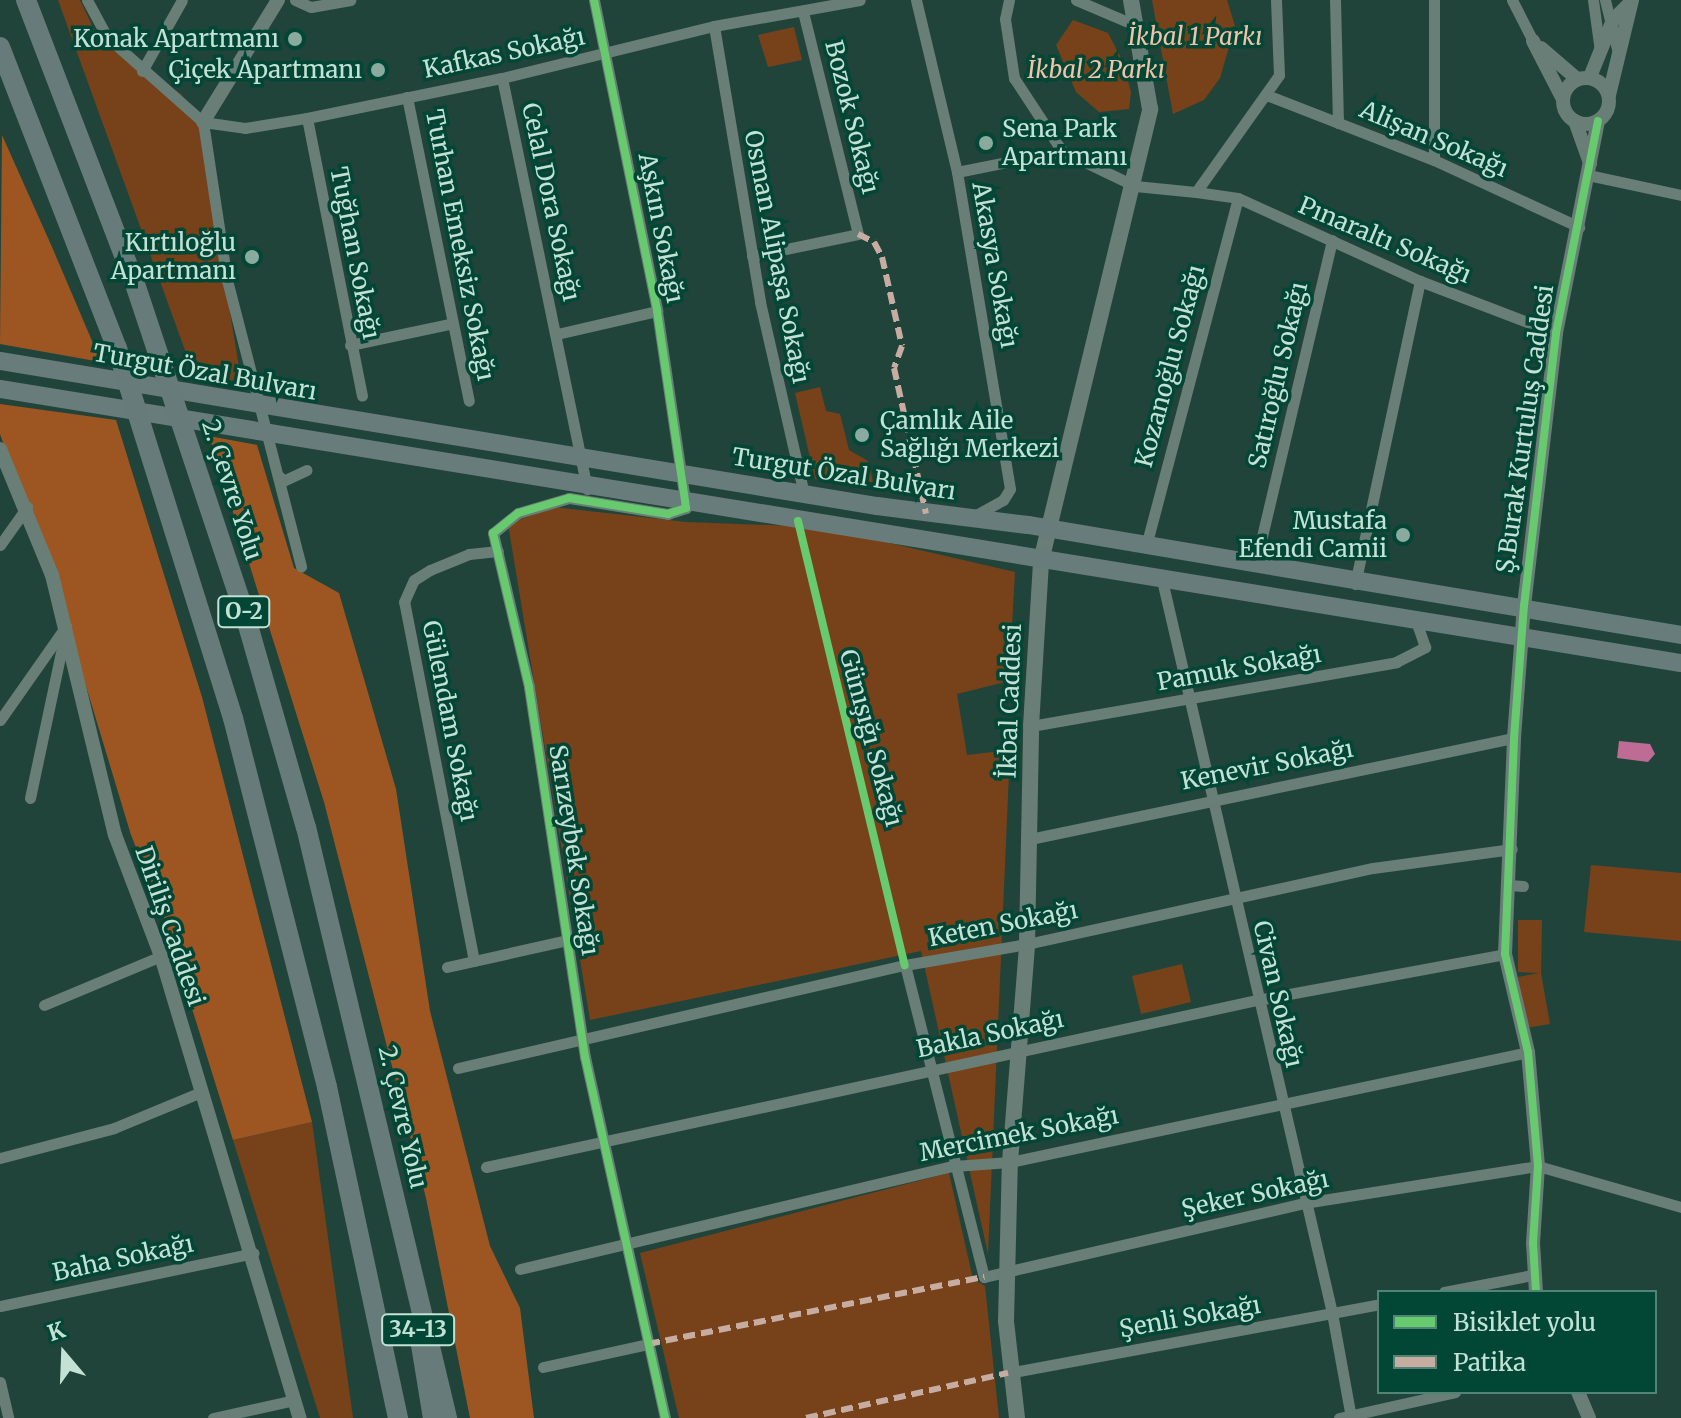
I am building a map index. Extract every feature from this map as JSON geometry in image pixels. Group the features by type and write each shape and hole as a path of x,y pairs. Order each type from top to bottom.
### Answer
{"highway":[{"name":"2. Çevre Yolu","path":"26,0 134,281 243,608 306,827 404,1242"},
{"name":"O-2","path":"0,47 117,348 233,718 362,1249"},
{"name":"34-13","path":"404,1242 433,1418"},
{"path":"404,1242 441,1374 447,1418"},
{"name":"34-13","path":"362,1249 398,1418"},
{"path":"362,1249 385,1418"}],"main road":[{"name":"İkbal Caddesi","path":"1017,1418 1008,1373 1010,1162 1027,944 1031,726 1041,561 1135,186 1150,109 1131,0"},
{"name":"Turgut Özal Bulvarı","path":"0,361 804,494 1051,529 1355,584 1681,635"},
{"name":"Turgut Özal Bulvarı","path":"0,389 1681,663"}],"street":[{"path":"87,0 107,37 203,122"},
{"path":"142,71 182,0"},
{"path":"278,0 203,122 227,280 280,477 283,508 301,567"},
{"path":"295,0 311,7 350,0"},
{"name":"Aşkın Sokağı","path":"589,501 679,515 686,508 682,464 657,311 594,0"},
{"name":"Kafkas Sokağı","path":"203,122 245,128 307,118 502,78 714,26 860,0"},
{"name":"Akasya Sokağı","path":"916,0 957,172 1010,489 993,508 970,518"},
{"path":"957,172 1062,151 1014,78 1005,19 1009,0"},
{"path":"1076,0 1135,25"},
{"path":"1196,192 1269,96 1279,75 1276,0"},
{"path":"1335,0 1338,123"},
{"path":"1434,0 1434,160"},
{"path":"1512,0 1575,121 1589,169 1681,195"},
{"path":"1593,0 1600,55"},
{"path":"1605,0 1613,20 1620,66"},
{"path":"1563,99 1584,78 1600,55 1613,20 1631,1"},
{"path":"1575,121 1598,121 1608,110 1609,95 1620,66 1631,1"},
{"name":"Bozok Sokağı","path":"752,256 858,234 803,11"},
{"name":"Osman Alipaşa Sokağı","path":"714,26 752,256 804,494"},
{"path":"1533,41 1609,95"},
{"name":"Celal Dora Sokağı","path":"502,78 589,501"},
{"name":"Alişan Sokağı","path":"1269,96 1434,160 1579,227"},
{"name":"Turhan Emeksiz Sokağı","path":"407,97 450,324 469,401"},
{"name":"Tuğhan Sokağı","path":"307,118 362,396"},
{"name":"Ş.Burak Kurtuluş Caddesi","path":"1536,1290 1532,1275 1538,1166 1528,1052 1505,954 1516,886 1512,849 1514,738 1524,606 1556,333 1598,121"},
{"name":"Pınaraltı Sokağı","path":"1062,151 1135,186 1238,198 1420,281 1556,333"},
{"name":"Kozanoğlu Sokağı","path":"1146,546 1238,198"},
{"name":"Satıroğlu Sokağı","path":"1255,566 1332,240"},
{"path":"1355,584 1420,281"},
{"name":"Celal Dora Sokağı","path":"557,334 657,311"},
{"path":"350,345 450,324"},
{"name":"Diriliş Caddesi","path":"0,449 27,507 67,626 115,835 161,956 199,1093 254,1253 300,1418"},
{"path":"280,477 283,481 307,470"},
{"path":"498,551 493,533 518,513 569,498 589,501"},
{"path":"0,545 27,507"},
{"name":"Sarızeybek Sokağı","path":"498,551 529,687 582,1038 665,1418"},
{"name":"Gülendam Sokağı","path":"474,961 404,602 414,580 430,570 469,554 498,551"},
{"name":"Civan Sokağı","path":"1162,580 1210,798 1332,1313 1347,1417"},
{"name":"Pamuk Sokağı","path":"1031,726 1188,701 1396,662 1425,647 1416,621"},
{"path":"0,720 67,626"},
{"path":"30,798 67,626"},
{"name":"Kenevir Sokağı","path":"1030,839 1210,798 1514,738"},
{"name":"Keten Sokağı","path":"458,1068 905,965 1027,944 1373,868 1512,849"},
{"path":"447,967 568,940"},
{"name":"Bakla Sokağı","path":"486,1167 1257,1000 1505,954"},
{"path":"44,1005 161,956"},
{"path":"905,965 954,1166"},
{"name":"Mercimek Sokağı","path":"520,1269 628,1246 954,1166 1010,1162 1528,1052"},
{"path":"0,1158 114,1128 199,1093"},
{"name":"Şeker Sokağı","path":"954,1166 984,1277 1304,1203 1538,1166"},
{"path":"1538,1166 1681,1207"},
{"name":"Baha Sokağı","path":"0,1306 254,1253"},
{"path":"1454,1290 1532,1275"},
{"name":"Şenli Sokağı","path":"1008,1373 1377,1304"},
{"path":"543,1367 648,1344"},
{"path":"0,1382 8,1418"},
{"path":"1347,1417 1446,1394"},
{"path":"1579,1394 1589,1418"},
{"path":"213,1418 295,1400"}],"green space":[{"path":"58,0 80,0 99,40 181,94 198,119 242,385 194,375"},
{"name":"İkbal 1 Parkı","path":"1152,0 1227,0 1235,26 1220,78 1204,100 1173,114"},
{"name":"İkbal 2 Parkı","path":"1073,20 1108,33 1122,60 1131,92 1129,109 1099,112 1076,92 1056,45"},
{"path":"794,27 802,60 768,67 758,35"},
{"path":"820,387 826,411 840,414 849,450 868,461 874,486 815,479 795,393"},
{"path":"553,507 686,522 820,527 1015,572 1009,681 957,694 967,755 1010,750 988,1254 921,951 590,1020 508,524"},
{"path":"1591,865 1681,873 1681,941 1584,932"},
{"path":"1518,920 1542,920 1541,973 1550,1024 1526,1028 1518,977 1539,973 1518,972"},
{"path":"1182,964 1191,1002 1141,1014 1132,976"},
{"path":"312,1122 353,1418 320,1418 233,1140"},
{"path":"949,1173 973,1279 985,1286 999,1418 679,1418 640,1253"}],"shaded area":[{"path":"2,135 52,247 101,362 0,344"},
{"path":"0,404 116,420 202,697 312,1122 233,1140 161,909 131,835 67,623 0,434"},
{"path":"209,436 257,445 294,568 339,593 396,789 430,1011 490,1246 520,1308 534,1418 470,1418 426,1198 324,802"},
{"path":"1619,741 1650,744 1655,754 1648,762 1617,758"}],"marked path":[{"path":"858,234 874,242 882,257 902,346 894,368 926,514"},
{"path":"648,1344 984,1277"},
{"path":"806,1418 1008,1373"}],"cycle path":[{"path":"594,0 657,311 686,508 668,514 569,498 518,513 493,533 529,687 585,1057 665,1418"},
{"path":"1536,1290 1533,1243 1538,1166 1528,1052 1505,954 1514,738 1524,606 1556,333 1598,121"},
{"name":"Günışığı Sokağı","path":"798,521 905,965"}],"place":[{"name":"Konak Apartmanı","path":"295,39"},
{"name":"Çiçek Apartmanı","path":"378,70"},
{"name":"Sena Park Apartmanı","path":"986,143"},
{"name":"Kırtıloğlu Apartmanı","path":"252,257"},
{"name":"Çamlık Aile Sağlığı Merkezi","path":"862,435"},
{"name":"Mustafa Efendi Camii","path":"1403,535"}]}
